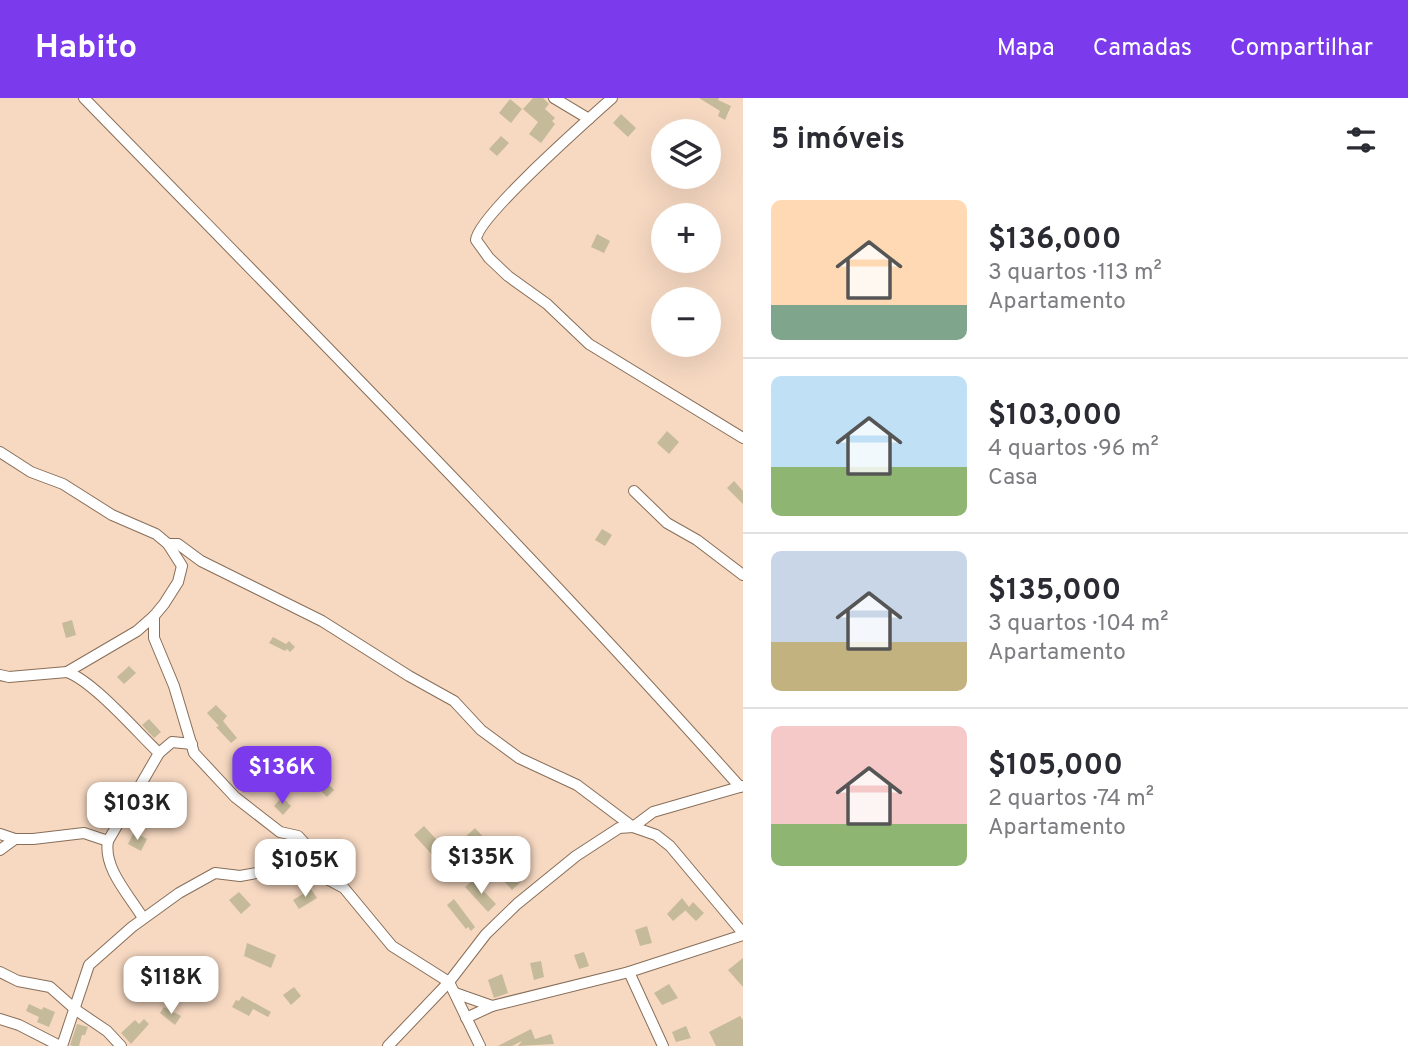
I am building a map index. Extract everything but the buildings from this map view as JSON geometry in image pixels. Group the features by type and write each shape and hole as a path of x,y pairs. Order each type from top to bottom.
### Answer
{"street":[{"path":"84,98 442,464 628,660 742,786 653,812 633,827 619,828 597,841 517,904 486,934 449,982 388,1046"},
{"path":"554,98 589,119"},
{"path":"611,98 513,190 480,228 476,240 489,258 508,276 547,304 589,344 743,438"},
{"path":"0,452 31,471 63,484 112,515 156,534 168,544 182,566 178,582 154,617 137,631 66,672"},
{"path":"634,491 667,523 697,540 743,575"},
{"path":"168,544 178,544 213,568 322,621 446,696 464,710 481,730 519,758 588,792 633,827 656,835 670,846 743,934 629,972 492,1006 466,1018"},
{"path":"154,617 155,638 174,686 194,753 235,797 281,832 298,836 310,849 316,875"},
{"path":"137,631 155,638"},
{"path":"0,675 9,677 66,672 77,675 159,752"},
{"path":"143,918 108,863 108,841 159,752 172,742 192,744"},
{"path":"653,812 656,835"},
{"path":"0,834 33,839 84,833 108,841"},
{"path":"0,850 16,838"},
{"path":"0,1019 19,1025 61,1046 76,1010 89,965 143,918 215,873 240,876 301,865 344,888 392,946 449,982 480,1046"},
{"path":"0,972 18,981 50,987 76,1010 107,1031 121,1046"},
{"path":"629,972 663,1046"},
{"path":"455,993 492,1006"}]}
